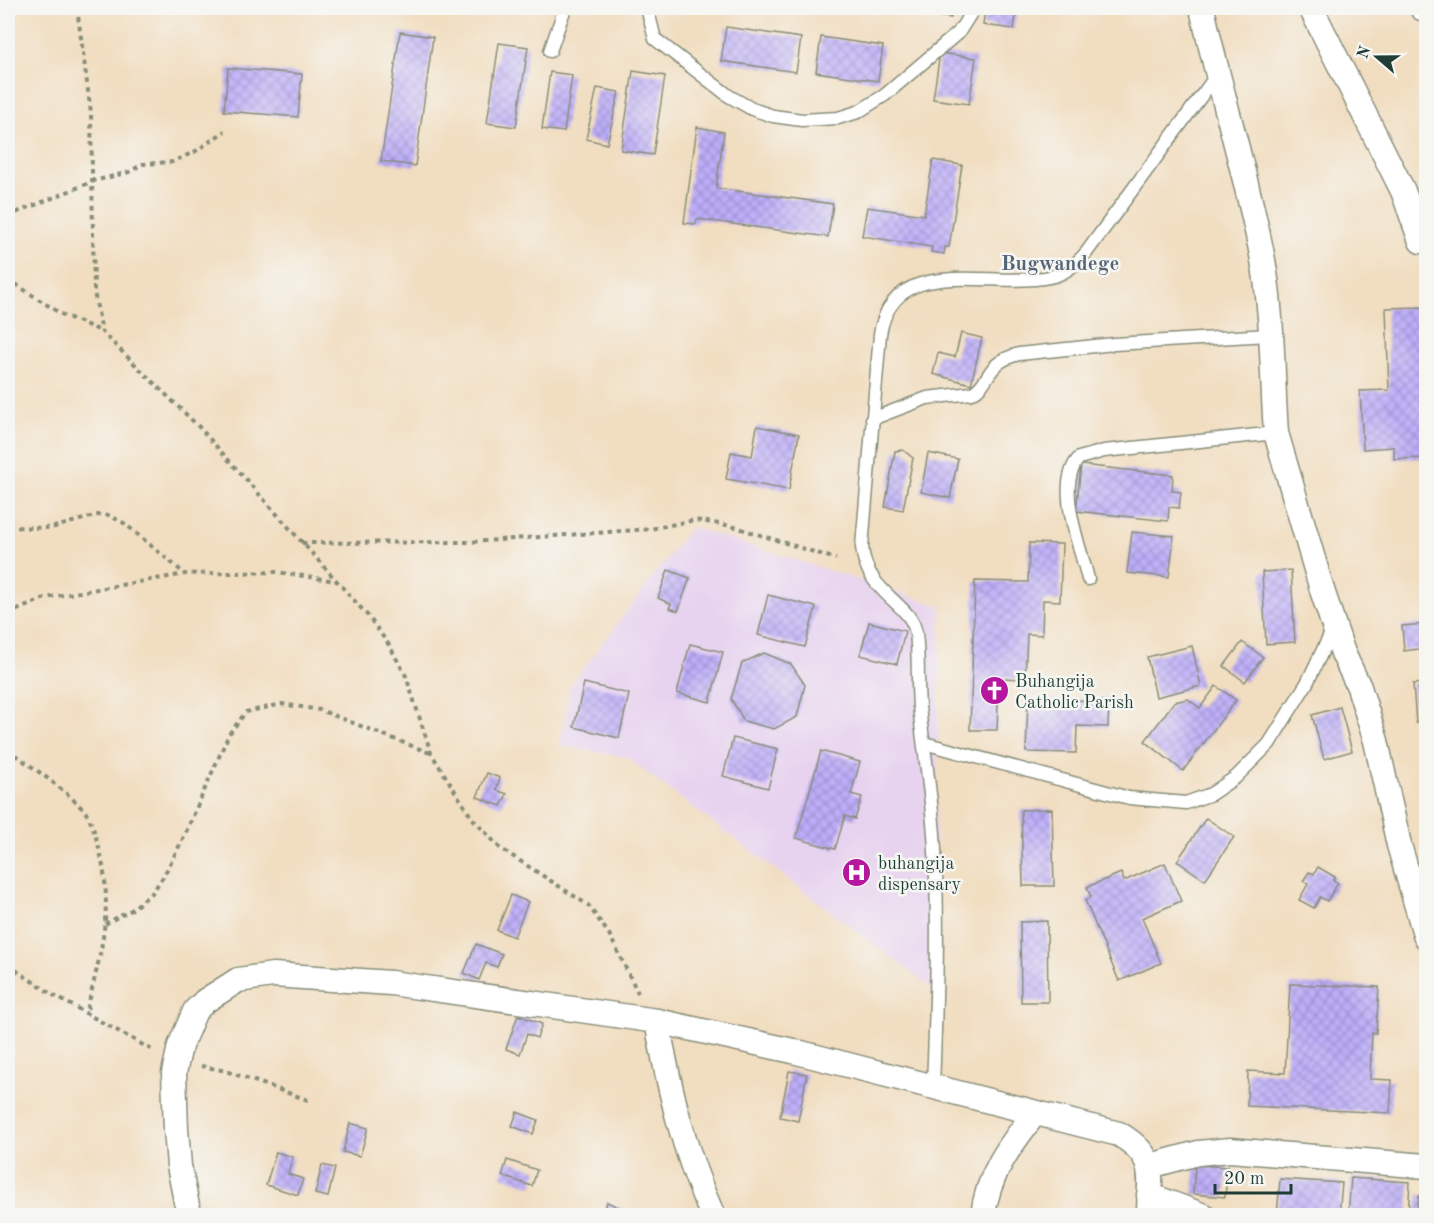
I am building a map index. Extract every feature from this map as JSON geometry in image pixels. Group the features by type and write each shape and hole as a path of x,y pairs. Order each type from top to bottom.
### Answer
{"street":[{"path":"1202,8 1216,76 1246,179 1261,252 1276,433 1323,593 1376,741 1399,845 1426,937"},
{"path":"1311,8 1403,191 1421,241"},
{"path":"1422,8 1426,9"},
{"path":"189,1215 178,1148 176,1062 186,1028 195,1011 205,1001 238,980 273,975 391,983 657,1021 793,1051 1119,1134 1144,1152 1150,1166 1149,1205 1204,1215"},
{"path":"657,1021 671,1095 684,1142 696,1180 713,1215"},
{"path":"983,1215 986,1196 997,1166 1035,1113"},
{"path":"1150,1166 1198,1153 1230,1150 1426,1166"}],"lane":[{"path":"550,51 565,8"},
{"path":"646,8 655,39 729,96 752,109 774,116 812,120 838,118 858,112 885,95 959,32 974,8"},
{"path":"933,1087 937,919 935,849 915,628 909,616 869,574 863,560 862,531 881,327 888,308 899,294 911,287 942,279 1036,279 1068,270 1086,253 1216,76"},
{"path":"872,419 927,398 972,393 995,365 1005,358 1018,354 1114,344 1269,335"},
{"path":"1088,579 1071,509 1069,489 1070,473 1078,458 1104,451 1276,433"},
{"path":"924,742 1129,798 1186,803 1211,794 1236,777 1269,744 1307,683 1335,626"}],"path":[{"path":"77,8 92,113 94,292 102,332"},
{"path":"8,216 94,181 129,172 143,164 172,162 196,151 225,131"},
{"path":"8,279 61,314 102,332 199,427 336,580 389,645 417,703 431,753 472,818 500,848 575,895 597,915 628,976 657,1021"},
{"path":"8,527 51,528 98,515 108,515 124,523 185,574"},
{"path":"301,543 495,541 650,529 695,520 732,526 836,560"},
{"path":"8,614 45,598 185,574 277,572 336,580"},
{"path":"105,924 131,910 152,893 163,878 182,841 229,734 246,712 282,704 320,710 431,753"},
{"path":"8,750 37,770 87,814 104,869 108,900 86,1014"},
{"path":"8,965 86,1014 176,1062 226,1071 308,1100"}],"shaded area":[{"name":"buhangija dispensary","path":"691,527 941,606 932,988 626,757 560,746 570,686"}],"building":[{"path":"922,8 953,8 951,18 921,14"},
{"path":"985,8 1017,8 1014,29 983,25"},
{"path":"726,27 801,38 796,72 721,61"},
{"path":"400,32 433,37 415,166 381,161"},
{"path":"821,37 883,46 878,81 816,72"},
{"path":"499,43 528,47 516,127 487,123"},
{"path":"940,53 976,58 969,104 933,99"},
{"path":"228,68 302,74 298,117 224,111"},
{"path":"633,71 665,76 653,155 621,150"},
{"path":"550,72 572,75 564,132 542,129"},
{"path":"597,88 619,92 607,144 586,139"},
{"path":"697,127 724,132 716,188 833,204 828,237 697,219 696,224 684,223"},
{"path":"933,160 962,165 949,247 945,247 944,254 931,252 932,247 862,236 867,207 924,215"},
{"path":"1426,307 1426,458 1394,459 1394,447 1363,449 1360,391 1389,390 1386,308"},
{"path":"961,333 982,338 971,384 933,374 938,353 955,357"},
{"path":"757,426 799,434 789,490 726,479 731,452 752,456"},
{"path":"903,450 913,458 903,510 885,507 895,451"},
{"path":"928,453 958,459 950,498 921,492"},
{"path":"1081,465 1173,475 1172,491 1181,492 1179,508 1169,507 1168,521 1076,511"},
{"path":"1132,532 1174,536 1169,577 1127,573"},
{"path":"1029,543 1062,544 1060,601 1043,600 1042,635 1027,634 1025,679 999,678 997,730 970,730 975,581 1028,582"},
{"path":"668,570 690,578 678,611 669,608 671,604 658,598"},
{"path":"1291,570 1295,642 1266,644 1262,572"},
{"path":"768,595 816,607 805,647 758,635"},
{"path":"869,622 905,631 897,664 860,655"},
{"path":"1426,624 1426,648 1404,651 1402,626"},
{"path":"1242,642 1263,657 1245,682 1224,666"},
{"path":"690,644 723,652 710,702 677,693"},
{"path":"1192,646 1201,686 1156,697 1147,657"},
{"path":"764,653 791,664 805,685 797,717 774,729 744,721 731,699 742,663"},
{"path":"584,683 629,694 619,738 574,727"},
{"path":"1426,683 1426,723 1416,723 1413,684"},
{"path":"1216,686 1236,700 1183,771 1145,741 1174,702 1188,699 1200,708"},
{"path":"1028,699 1109,701 1108,727 1077,726 1076,753 1026,752"},
{"path":"1340,707 1352,751 1324,759 1312,715"},
{"path":"733,738 778,749 768,788 723,776"},
{"path":"821,751 860,762 851,794 862,797 855,819 845,816 835,849 796,838"},
{"path":"487,773 500,778 496,790 507,794 501,806 477,797"},
{"path":"1052,809 1054,886 1023,886 1021,810"},
{"path":"1206,818 1234,837 1205,880 1177,861"},
{"path":"1165,863 1181,901 1142,918 1161,963 1119,981 1085,900 1091,897 1087,887 1121,873 1124,881"},
{"path":"1318,867 1335,877 1333,880 1338,883 1327,901 1320,897 1314,908 1299,900 1308,884 1303,881 1309,872 1314,874"},
{"path":"511,895 528,902 514,937 497,930"},
{"path":"1047,921 1048,1002 1021,1002 1020,922"},
{"path":"476,944 502,954 497,967 486,963 479,980 464,973"},
{"path":"1290,984 1379,987 1376,1033 1372,1032 1370,1079 1392,1080 1390,1113 1247,1106 1248,1071 1285,1073"},
{"path":"518,1015 542,1024 537,1038 527,1034 520,1054 506,1049"},
{"path":"789,1071 807,1074 798,1121 780,1117"},
{"path":"517,1112 538,1120 533,1134 512,1126"},
{"path":"350,1123 368,1128 360,1156 343,1152"},
{"path":"276,1152 293,1157 288,1174 303,1179 298,1195 266,1185"},
{"path":"507,1160 537,1170 532,1186 502,1176"},
{"path":"322,1165 335,1168 328,1197 315,1194"},
{"path":"1195,1165 1228,1167 1225,1197 1193,1194"},
{"path":"1351,1178 1410,1182 1408,1216 1348,1216"},
{"path":"1280,1179 1342,1183 1339,1216 1277,1216"},
{"path":"1419,1195 1426,1195 1426,1214 1417,1213"},
{"path":"607,1202 638,1216 601,1216"}],"place":[{"name":"Buhangija Catholic Parish","path":"994,691"},
{"name":"buhangija dispensary","path":"857,873"}],"district":[{"name":"Bugwandege","path":"1060,263"}]}
